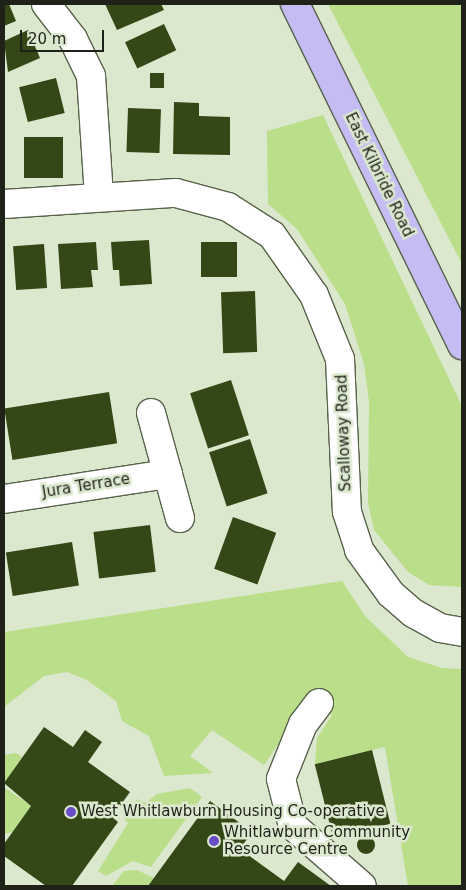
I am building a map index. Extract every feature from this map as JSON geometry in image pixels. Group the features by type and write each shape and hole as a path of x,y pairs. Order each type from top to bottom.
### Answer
{"main road":[{"name":"East Kilbride Road","path":"295,4 462,345"}],"street":[{"path":"46,4 73,39 91,76 99,197"},
{"name":"Scalloway Road","path":"4,204 176,193 204,199 254,222 289,255 314,295 340,359 347,512 359,550 390,594 413,613 440,628 462,632"},
{"path":"150,414 180,518"},
{"name":"Jura Terrace","path":"4,499 168,474"},
{"path":"319,703 303,724 281,779 293,826 362,886"}],"green space":[{"path":"328,4 462,4 462,264"},
{"path":"323,115 462,406 462,587 429,585 408,572 374,530 368,503 369,402 364,364 345,304 297,229 268,204 267,131"},
{"path":"342,581 365,616 408,657 442,668 462,669 462,886 408,886 385,747 315,764 317,738 332,715 309,699 264,765 212,730 190,756 213,773 164,776 149,736 122,721 116,701 87,680 67,672 44,676 4,707 4,632"},
{"path":"16,753 22,757 4,783 4,755"},
{"path":"4,787 31,806 13,832 4,834"},
{"path":"190,788 202,797 151,867 133,861 106,876 98,871 128,823 124,819 137,799 146,803 157,794"},
{"path":"137,870 154,878 148,886 112,886 124,871"}],"building":[{"path":"4,4 9,4 16,21 4,26"},
{"path":"105,4 161,4 164,10 117,30"},
{"path":"164,24 176,50 137,68 125,42"},
{"path":"28,30 40,58 8,72 4,41"},
{"path":"150,73 164,73 164,88 150,88"},
{"path":"56,78 65,113 28,122 19,87"},
{"path":"174,102 199,103 199,116 230,117 230,155 173,154"},
{"path":"128,108 161,109 159,153 126,152"},
{"path":"24,137 63,137 63,178 24,178"},
{"path":"149,240 152,284 120,286 119,270 113,270 111,242"},
{"path":"96,242 98,270 91,270 93,287 61,289 58,244"},
{"path":"201,242 237,242 237,277 201,277"},
{"path":"44,244 47,288 16,290 13,246"},
{"path":"255,291 257,352 223,353 221,292"},
{"path":"231,380 249,435 208,448 190,393"},
{"path":"109,392 117,443 12,460 4,409"},
{"path":"250,439 268,493 227,506 209,452"},
{"path":"233,517 276,533 257,584 214,569"},
{"path":"150,525 156,572 99,579 93,532"},
{"path":"72,542 79,585 13,596 6,552"},
{"name":"West Whitlawburn Housing Co-operative","path":"44,727 73,747 85,730 102,742 88,762 130,792 112,817 118,822 72,886 46,886 4,856 4,844 31,806 4,783"},
{"path":"372,750 390,824 333,838 315,764"},
{"name":"Whitlawburn Community Resource Centre","path":"210,801 252,832 240,849 284,881 298,862 331,886 148,886"},
{"path":"366,836 372,839 375,845 372,851 366,854 360,851 357,845 360,839"}],"place":[{"name":"West Whitlawburn Housing Co-operative","path":"71,812"},
{"name":"Whitlawburn Community Resource Centre","path":"214,841"}]}
